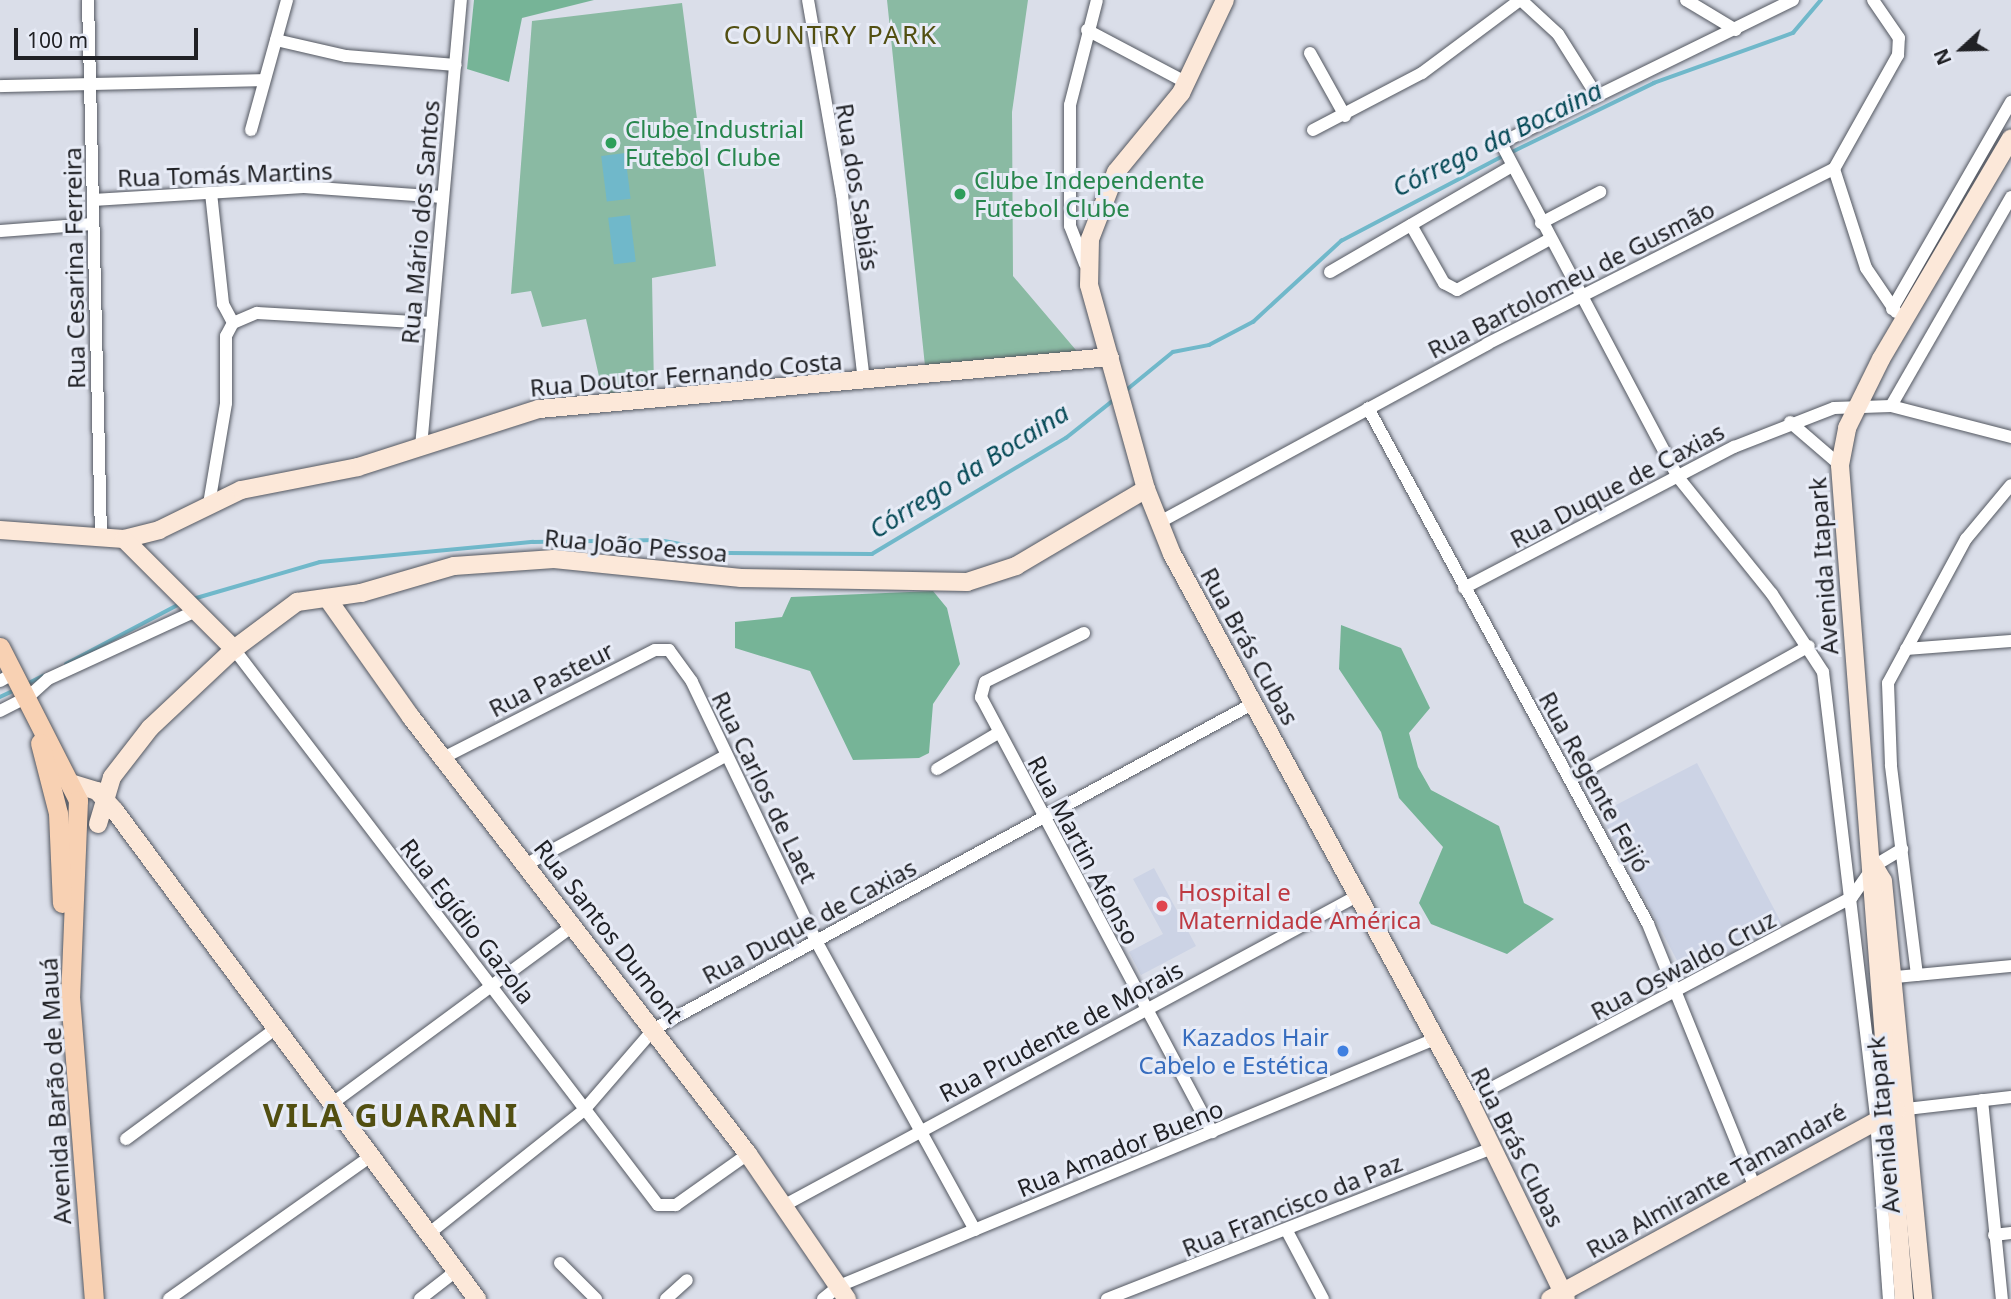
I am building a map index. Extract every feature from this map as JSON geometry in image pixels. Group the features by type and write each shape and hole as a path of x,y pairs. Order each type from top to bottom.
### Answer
{"main road":[{"name":"Avenida Barão de Mauá","path":"0,647 13,685 50,767 62,841 62,987 88,1299"},
{"name":"Avenida Barão de Mauá","path":"13,685 74,784 89,825 69,996 94,1299"},
{"path":"50,767 66,812 89,825"}],"street":[{"name":"Rua Cesarina Ferreira","path":"88,0 101,535"},
{"path":"251,130 262,80 287,0"},
{"name":"Rua Mário dos Santos","path":"422,447 461,0"},
{"name":"Rua dos Sabiás","path":"808,0 842,194 864,382"},
{"path":"1085,264 1070,226 1072,94 1097,0"},
{"path":"1085,264 1121,163 1186,83 1225,0"},
{"path":"1313,130 1345,116 1422,73 1520,0 1558,34 1597,96"},
{"path":"1686,0 1736,30"},
{"path":"1793,0 1503,143 1541,223 1677,476 1810,646 1830,706 1852,897 1877,979 2011,967"},
{"path":"1873,0 1896,31 1898,55 1834,169 1866,268 1898,313 2011,102"},
{"path":"1087,30 1186,83"},
{"path":"276,40 346,56 456,65"},
{"path":"1310,53 1345,116"},
{"path":"0,86 262,80"},
{"name":"Avenida Itapark","path":"1904,1299 1882,1116 1877,979 1868,882 1874,866 1840,465 1858,405 1898,313 2011,138"},
{"path":"1330,272 1511,164"},
{"name":"Rua Bartolomeu de Gusmão","path":"1158,523 1582,295 1834,169"},
{"name":"Rua Tomás Martins","path":"93,200 304,187 443,197"},
{"path":"1541,223 1600,192"},
{"path":"211,193 223,304 233,323"},
{"path":"1891,406 2011,198"},
{"path":"0,230 93,224"},
{"path":"1411,225 1444,283 1457,290 1550,239"},
{"name":"Rua Brás Cubas","path":"1085,264 1121,401 1158,523 1469,1100 1560,1297"},
{"path":"209,504 226,403 226,336 233,323 257,313 432,323"},
{"name":"Rua Doutor Fernando Costa","path":"0,530 101,535 124,539 159,530 209,504 282,478 358,467 539,409 1111,361"},
{"name":"Rua Duque de Caxias","path":"1464,588 1677,476 1790,422 1858,405 1891,406 2011,436"},
{"name":"Rua Regente Feijó","path":"1368,408 1464,588 1572,778 1681,993 1756,1190"},
{"path":"1790,422 1840,465"},
{"path":"1917,975 1887,710 1888,683 1966,539 2011,485"},
{"name":"Rua João Pessoa","path":"104,797 150,728 234,649 285,608 454,566 554,559 741,578 967,582 1016,566 1146,489"},
{"path":"146,558 159,530"},
{"path":"124,539 146,558 234,649"},
{"name":"Rua Santos Dumont","path":"327,598 443,758 748,1154 843,1292"},
{"path":"0,711 13,685 48,679 192,604"},
{"name":"Rua Martin Afonso","path":"1084,633 985,682 981,697 1042,820 1213,1132"},
{"path":"1906,649 2011,641"},
{"path":"1572,778 1810,646"},
{"name":"Rua Egídio Gazola","path":"234,649 493,984 645,1192 659,1205 676,1205 748,1154"},
{"name":"Rua Pasteur","path":"443,758 655,650 669,650 677,658"},
{"name":"Rua Carlos de Laet","path":"677,658 815,939 975,1230"},
{"name":"Rua Duque de Caxias","path":"427,1235 584,1110 654,1029 815,939 1042,820 1254,703"},
{"path":"937,769 998,733"},
{"path":"527,864 725,756"},
{"path":"74,784 104,797 140,850 368,1157 477,1299"},
{"path":"104,797 89,825 120,831 140,850"},
{"name":"Rua Oswaldo Cruz","path":"1469,1100 1681,993 1852,897 1874,866 1902,849"},
{"name":"Rua Prudente de Morais","path":"783,1206 1359,895"},
{"path":"330,1105 574,925"},
{"name":"Avenida Itapark","path":"1877,979 1906,1109 1923,1299"},
{"path":"126,1139 274,1030"},
{"name":"Rua Amador Bueno","path":"823,1299 975,1230 1435,1039"},
{"path":"1906,1109 2011,1097"},
{"path":"1982,1100 2002,1299"},
{"name":"Rua Almirante Tamandaré","path":"1560,1297 1756,1190 1882,1116 1906,1109"},
{"path":"1889,1299 1882,1116 1902,1126 1914,1195"},
{"name":"Rua Francisco da Paz","path":"1107,1299 1287,1231 1492,1148"},
{"path":"169,1299 368,1157"},
{"path":"1287,1231 1323,1299"},
{"path":"1994,1235 2011,1233"},
{"path":"560,1263 596,1299"},
{"path":"420,1299 456,1271"},
{"path":"666,1299 687,1280"}],"shaded area":[{"path":"1697,763 1782,924 1692,971 1682,970 1605,823 1614,806"},
{"name":"Hospital e Maternidade América","path":"1154,868 1196,946 1141,975 1129,952 1163,934 1133,879"}],"green space":[{"path":"474,0 594,0 522,18 509,82 467,69"},
{"name":"Clube Independente Futebol Clube","path":"887,0 1028,0 1012,112 1013,276 1081,356 925,366"},
{"name":"Clube Industrial Futebol Clube","path":"682,3 716,266 652,278 654,389 603,394 586,319 542,327 531,291 511,294 532,21"},
{"path":"933,591 947,608 960,664 933,704 929,753 919,758 853,760 810,671 735,648 735,622 782,617 791,597"},
{"path":"1341,625 1401,648 1430,708 1409,733 1418,767 1431,790 1499,826 1524,903 1554,919 1507,954 1431,924 1419,903 1443,847 1399,798 1381,732 1339,669"}],"water":[{"path":"625,153 631,199 607,202 601,156"},
{"path":"630,215 636,262 614,264 608,218"}],"waterway":[{"name":"Córrego da Bocaina","path":"1510,153 1654,83 1793,33 1821,0"},
{"name":"Córrego da Bocaina","path":"1124,392 1173,352 1209,345 1253,322 1341,241 1503,156"},
{"name":"Córrego da Bocaina","path":"193,599 320,562 533,542 659,540 728,553 872,554 1066,438 1115,399"},
{"name":"Córrego da Bocaina","path":"66,664 180,604"},
{"name":"Córrego da Bocaina","path":"25,685 43,676"},
{"name":"Córrego da Bocaina","path":"0,697 15,690"}],"place":[{"name":"Clube Industrial Futebol Clube","path":"611,143"},
{"name":"Clube Independente Futebol Clube","path":"960,194"},
{"name":"Hospital e Maternidade América","path":"1162,906"},
{"name":"Kazados Hair Cabelo e Estética","path":"1343,1051"}],"district":[{"name":"COUNTRY PARK","path":"831,35"},
{"name":"VILA GUARANI","path":"391,1115"}]}
